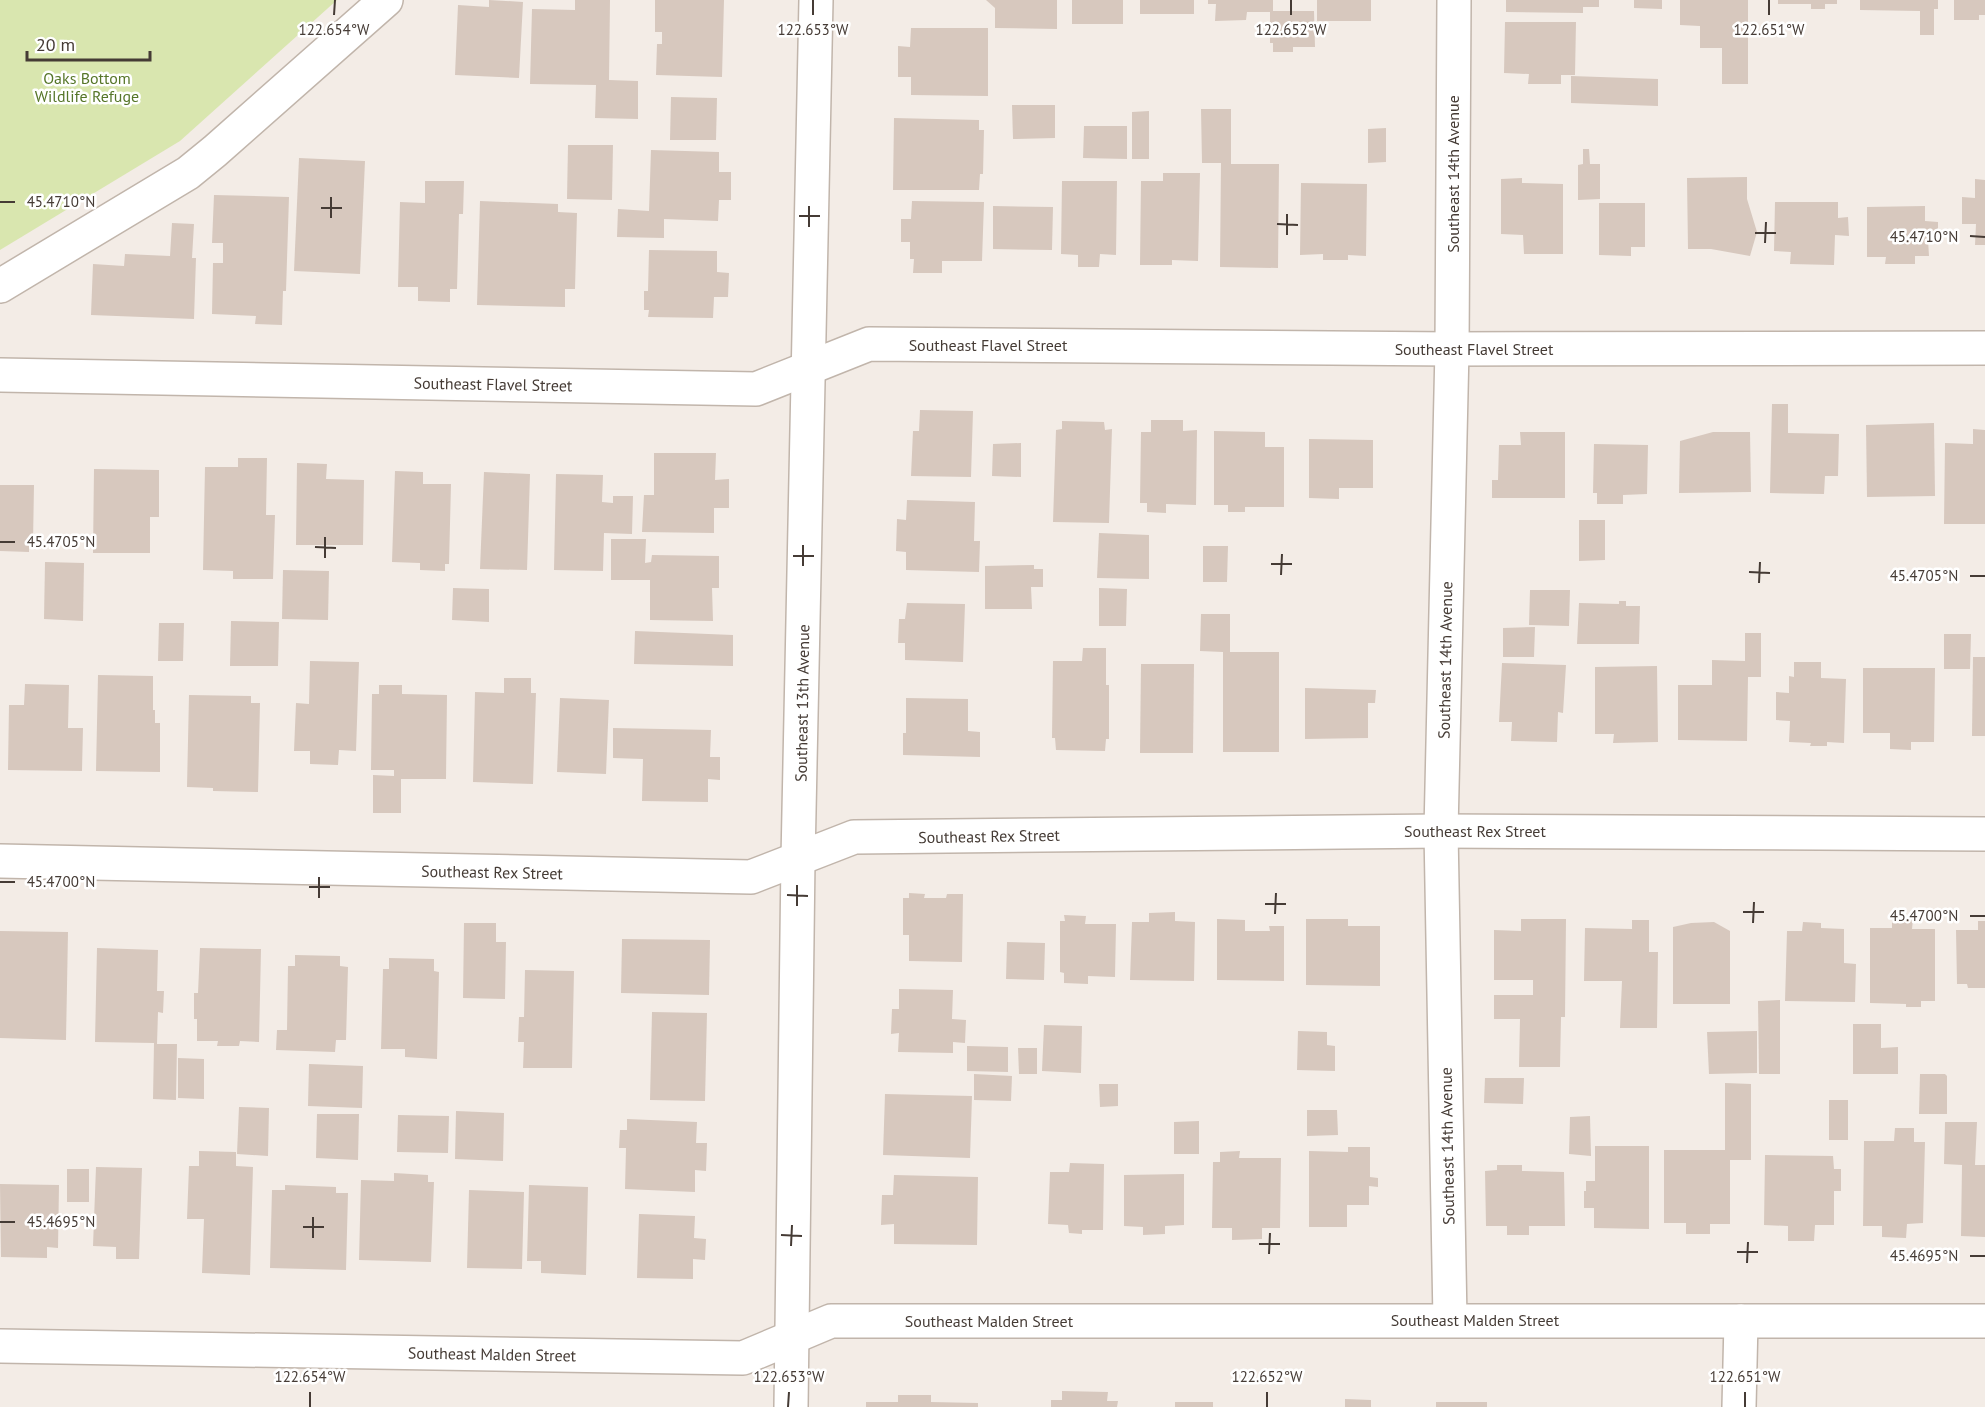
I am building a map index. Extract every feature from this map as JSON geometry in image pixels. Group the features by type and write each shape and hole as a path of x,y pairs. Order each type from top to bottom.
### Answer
{"street":[{"path":"0,286 188,173 386,0"},
{"name":"Southeast 13th Avenue","path":"790,1407 798,859 816,0"},
{"name":"Southeast 14th Avenue","path":"1450,1320 1441,831 1452,349 1454,0"},
{"name":"Southeast Flavel Street","path":"0,375 756,389 869,344 1452,349 1985,348"},
{"name":"Southeast Rex Street","path":"0,861 751,877 854,837 1441,831 1985,834"},
{"name":"Southeast Malden Street","path":"0,1346 743,1358 831,1321 1985,1321"},
{"path":"1739,1407 1741,1321"}],"green space":[{"name":"Oaks Bottom Wildlife Refuge","path":"0,0 337,0 180,141 0,250"}],"building":[{"path":"489,0 523,2 519,78 455,75 458,5 489,7"},
{"path":"575,0 610,0 609,80 638,81 638,119 595,118 596,85 530,84 532,9 575,10"},
{"path":"655,0 724,0 722,77 656,75 657,44 662,44 662,32 655,32"},
{"path":"986,0 1057,0 1057,29 995,28 995,8"},
{"path":"1072,0 1123,0 1123,24 1072,24"},
{"path":"1140,0 1194,0 1194,14 1140,14"},
{"path":"1208,0 1273,0 1273,11 1314,11 1315,47 1293,47 1293,52 1273,52 1273,43 1270,43 1270,12 1247,12 1246,20 1215,21 1216,4 1208,4"},
{"path":"1317,0 1371,0 1371,21 1317,21"},
{"path":"1506,0 1599,0 1599,7 1583,7 1583,13 1506,12"},
{"path":"1634,0 1662,0 1662,9 1634,8"},
{"path":"1680,0 1748,0 1748,84 1722,84 1722,48 1700,48 1700,26 1680,25"},
{"path":"1778,0 1837,0 1837,4 1825,4 1825,9 1811,9 1811,4 1778,4"},
{"path":"1860,0 1938,0 1938,9 1934,9 1934,35 1920,35 1920,11 1860,10"},
{"path":"1954,0 1985,0 1985,15 1979,15 1979,20 1954,20"},
{"path":"1505,22 1576,22 1575,75 1561,75 1561,84 1528,84 1529,74 1504,73"},
{"path":"911,28 988,28 988,96 911,95 911,77 898,77 898,46 910,47"},
{"path":"1571,76 1658,79 1658,106 1571,103"},
{"path":"671,97 717,98 716,140 670,140"},
{"path":"1012,105 1055,105 1055,138 1013,139"},
{"path":"1201,109 1231,109 1231,164 1279,164 1278,268 1220,267 1221,163 1202,163"},
{"path":"1149,111 1149,159 1132,159 1132,112"},
{"path":"894,118 979,120 979,130 984,130 983,174 980,174 979,190 893,190"},
{"path":"1084,126 1127,126 1127,159 1083,158"},
{"path":"1386,128 1386,162 1368,163 1368,129"},
{"path":"568,145 613,145 612,200 567,199"},
{"path":"1583,149 1589,149 1590,164 1600,164 1600,199 1578,200 1578,165 1583,164"},
{"path":"651,150 719,152 719,172 731,172 731,200 719,200 718,221 664,219 664,238 617,237 618,209 649,211"},
{"path":"299,158 365,161 360,274 294,271"},
{"path":"1163,173 1200,173 1198,261 1172,260 1172,265 1140,265 1141,181 1163,181"},
{"path":"1747,177 1747,199 1757,232 1750,256 1711,249 1688,249 1687,178"},
{"path":"1522,178 1522,183 1563,184 1563,254 1524,254 1523,235 1501,234 1501,179"},
{"path":"1975,179 1985,180 1985,245 1975,245 1976,224 1962,224 1962,197 1975,198"},
{"path":"425,181 464,181 463,214 459,214 457,289 450,289 450,302 418,301 418,287 398,287 400,202 425,203"},
{"path":"1062,181 1117,181 1116,255 1100,254 1099,267 1078,267 1078,255 1061,254"},
{"path":"1301,183 1367,184 1366,256 1348,255 1348,260 1323,260 1323,254 1300,255"},
{"path":"214,195 289,197 286,291 283,291 282,325 255,324 256,316 212,314 213,263 223,263 223,243 212,243"},
{"path":"480,201 558,204 558,212 577,213 575,289 565,289 565,307 477,305"},
{"path":"912,201 984,202 982,261 942,261 942,273 913,273 914,259 910,259 910,242 901,242 901,219 911,219"},
{"path":"1775,202 1838,202 1838,218 1848,217 1849,236 1835,235 1834,265 1790,264 1791,252 1774,251"},
{"path":"1599,203 1645,203 1645,247 1631,247 1631,256 1599,255"},
{"path":"993,206 1053,207 1052,250 993,249"},
{"path":"1925,206 1925,221 1938,222 1938,240 1928,240 1929,256 1915,256 1915,264 1885,264 1886,257 1867,257 1867,207"},
{"path":"172,223 194,224 192,258 196,258 194,319 91,315 93,264 124,266 125,254 170,256"},
{"path":"649,250 717,251 717,272 729,273 728,297 714,297 713,318 648,317 649,310 644,310 644,291 648,291"},
{"path":"1772,404 1788,404 1788,433 1839,434 1838,476 1825,476 1824,494 1770,493"},
{"path":"920,410 973,411 971,477 911,476 913,431 919,431"},
{"path":"1151,420 1183,420 1183,431 1197,430 1196,505 1166,504 1166,513 1147,512 1147,503 1140,503 1141,432 1151,432"},
{"path":"1062,421 1104,422 1105,430 1112,429 1109,523 1053,522 1056,430 1062,429"},
{"path":"1934,423 1935,496 1867,497 1866,425"},
{"path":"1973,429 1985,430 1985,524 1944,524 1945,443 1973,444"},
{"path":"1214,431 1265,432 1265,447 1284,447 1284,507 1245,507 1245,512 1228,512 1228,505 1214,505"},
{"path":"1520,432 1565,432 1565,498 1492,498 1492,480 1498,480 1499,445 1521,445"},
{"path":"1713,432 1750,432 1751,492 1679,493 1680,441"},
{"path":"1309,439 1373,440 1373,488 1339,488 1339,499 1309,498"},
{"path":"1021,443 1021,477 992,476 993,444"},
{"path":"1594,444 1648,445 1647,494 1623,495 1623,504 1597,504 1597,493 1593,493"},
{"path":"654,453 716,453 715,480 729,479 729,508 714,508 714,533 642,532 644,495 654,495"},
{"path":"238,458 267,458 266,515 275,515 273,579 233,579 233,571 203,570 205,467 238,467"},
{"path":"297,463 327,464 326,479 364,480 363,545 296,545"},
{"path":"94,469 159,470 159,517 150,517 150,553 93,553"},
{"path":"395,471 423,472 423,484 451,484 449,564 445,564 445,571 420,570 420,563 392,562"},
{"path":"484,472 530,474 527,570 480,569"},
{"path":"556,474 603,475 602,502 613,503 613,496 633,496 632,534 604,533 603,571 554,570"},
{"path":"0,485 34,485 33,543 29,543 29,552 0,551"},
{"path":"907,500 975,502 974,541 980,541 979,572 906,570 906,552 896,551 897,519 906,520"},
{"path":"1579,520 1605,520 1605,560 1579,561"},
{"path":"1099,533 1149,535 1149,579 1097,578"},
{"path":"611,539 646,539 645,563 651,562 652,555 719,556 719,588 712,588 713,621 650,620 650,580 611,580"},
{"path":"1203,546 1228,546 1227,582 1203,582"},
{"path":"45,562 84,563 83,621 44,619"},
{"path":"1034,565 1034,569 1043,569 1043,587 1031,587 1032,609 985,609 985,566"},
{"path":"283,570 329,571 328,620 282,619"},
{"path":"453,588 489,589 489,622 452,620"},
{"path":"1099,588 1127,589 1126,626 1099,626"},
{"path":"1530,590 1570,590 1569,626 1529,625"},
{"path":"1619,601 1626,601 1626,606 1640,606 1639,644 1577,644 1579,603 1619,604"},
{"path":"907,603 965,604 963,662 905,660 905,643 898,643 899,619 905,619"},
{"path":"1201,614 1230,614 1230,652 1279,652 1279,752 1223,752 1223,652 1200,651"},
{"path":"231,621 279,622 278,666 230,666"},
{"path":"159,623 184,623 183,661 158,661"},
{"path":"1535,627 1534,657 1503,657 1503,628"},
{"path":"635,631 733,635 733,666 634,664"},
{"path":"1745,633 1761,633 1761,677 1748,677 1747,741 1678,740 1678,685 1712,685 1712,660 1745,661"},
{"path":"1944,634 1971,634 1970,669 1944,669"},
{"path":"1083,648 1106,648 1109,739 1106,739 1105,751 1056,750 1055,738 1052,738 1053,661 1082,661"},
{"path":"1973,657 1985,657 1985,736 1972,736"},
{"path":"310,661 359,662 356,751 339,750 338,765 310,764 310,751 294,751 296,703 309,704"},
{"path":"1794,662 1821,662 1821,678 1846,679 1844,743 1827,742 1827,746 1810,746 1811,743 1789,742 1790,721 1776,720 1776,692 1789,693 1789,676 1794,677"},
{"path":"1502,663 1566,665 1563,713 1558,712 1557,742 1511,741 1512,722 1499,722"},
{"path":"1141,664 1194,664 1193,753 1140,753"},
{"path":"1657,666 1658,742 1613,743 1614,734 1595,734 1595,667"},
{"path":"1863,668 1935,668 1934,742 1911,742 1911,750 1890,749 1890,733 1863,733"},
{"path":"98,675 153,676 153,710 155,710 155,723 160,723 160,772 96,771"},
{"path":"504,678 531,678 531,693 536,693 533,784 473,782 475,692 504,693"},
{"path":"25,684 69,685 68,728 83,728 82,771 8,770 9,705 24,705"},
{"path":"379,685 402,685 402,694 447,695 446,779 401,779 401,813 373,813 373,775 394,776 394,770 371,770 372,694 379,694"},
{"path":"1305,688 1376,690 1375,703 1368,703 1368,738 1305,739"},
{"path":"189,695 251,696 251,703 260,703 258,792 213,791 213,788 187,787"},
{"path":"560,698 609,700 606,774 557,772"},
{"path":"906,698 968,699 968,731 980,732 980,757 903,755 903,733 906,733"},
{"path":"613,728 711,730 710,757 720,757 720,780 708,779 708,802 642,801 643,759 613,758"},
{"path":"909,893 925,894 924,898 946,898 947,894 963,894 962,962 909,961 909,935 903,935 903,898 909,898"},
{"path":"1175,912 1175,921 1195,922 1194,981 1130,980 1132,922 1149,922 1149,913"},
{"path":"1064,915 1086,916 1085,924 1116,924 1115,977 1088,976 1088,984 1064,983 1064,973 1060,972 1060,921 1065,921"},
{"path":"1217,919 1245,920 1245,931 1270,931 1269,926 1284,926 1284,981 1217,980"},
{"path":"1306,919 1348,919 1348,926 1380,926 1380,986 1306,985"},
{"path":"1521,919 1566,919 1565,1017 1561,1017 1560,1067 1519,1067 1520,1019 1494,1019 1494,995 1533,995 1533,980 1494,980 1494,930 1521,931"},
{"path":"1892,919 1913,919 1912,929 1935,929 1935,1001 1921,1001 1921,1007 1906,1007 1906,1004 1870,1003 1870,928 1892,928"},
{"path":"1632,920 1649,920 1649,952 1658,952 1657,1028 1620,1028 1622,981 1584,981 1585,928 1632,929"},
{"path":"1978,921 1985,921 1985,988 1968,988 1967,984 1957,984 1956,930 1978,930"},
{"path":"1714,922 1730,931 1730,1004 1673,1004 1673,927"},
{"path":"1803,922 1821,923 1821,928 1844,929 1844,963 1856,964 1855,1002 1785,1001 1787,931 1802,931"},
{"path":"464,923 496,923 496,942 506,942 505,999 463,998"},
{"path":"0,931 68,932 66,1040 0,1038"},
{"path":"622,939 710,940 709,995 621,993"},
{"path":"1007,942 1045,943 1044,980 1006,979"},
{"path":"97,948 158,950 157,991 164,991 163,1013 158,1012 157,1044 177,1044 176,1100 153,1099 154,1043 95,1042"},
{"path":"200,948 261,949 259,1042 240,1041 239,1046 217,1046 218,1041 197,1041 194,993 198,993"},
{"path":"295,955 340,956 340,966 348,967 346,1040 336,1040 335,1052 276,1050 277,1030 287,1030 288,966 295,966"},
{"path":"389,958 434,959 434,971 439,972 437,1059 405,1057 405,1049 381,1049 383,969 389,969"},
{"path":"525,970 574,971 572,1068 523,1068 524,1042 518,1042 519,1017 524,1017"},
{"path":"899,989 953,990 952,1019 966,1020 965,1043 953,1042 953,1053 898,1052 899,1033 891,1034 892,1009 899,1009"},
{"path":"1780,1000 1780,1074 1759,1074 1758,1001"},
{"path":"652,1012 707,1013 705,1101 650,1100"},
{"path":"1853,1024 1881,1024 1881,1048 1898,1047 1898,1074 1853,1074"},
{"path":"1044,1025 1082,1026 1081,1073 1042,1071"},
{"path":"1298,1031 1327,1032 1327,1045 1335,1046 1335,1071 1297,1070"},
{"path":"1757,1031 1757,1073 1709,1074 1707,1032"},
{"path":"967,1046 1008,1047 1008,1072 967,1071"},
{"path":"1018,1048 1037,1048 1037,1074 1019,1074"},
{"path":"178,1058 204,1059 204,1099 178,1098"},
{"path":"309,1064 363,1066 362,1108 308,1106"},
{"path":"974,1074 1012,1076 1011,1101 974,1100"},
{"path":"1920,1074 1945,1074 1947,1076 1947,1114 1919,1114"},
{"path":"1485,1078 1524,1078 1523,1104 1484,1103"},
{"path":"1725,1083 1751,1084 1751,1160 1730,1160 1730,1224 1710,1224 1710,1234 1686,1234 1686,1223 1664,1223 1664,1150 1725,1150"},
{"path":"1099,1084 1118,1084 1118,1106 1100,1107"},
{"path":"885,1094 972,1096 970,1158 883,1155"},
{"path":"1829,1100 1848,1100 1848,1140 1829,1140"},
{"path":"239,1107 269,1108 268,1156 237,1154"},
{"path":"1307,1110 1337,1110 1338,1135 1307,1136"},
{"path":"456,1111 504,1113 503,1161 455,1159"},
{"path":"317,1114 359,1114 358,1160 316,1158"},
{"path":"398,1115 449,1116 448,1153 397,1152"},
{"path":"1590,1116 1591,1156 1569,1154 1570,1117"},
{"path":"627,1119 697,1122 696,1143 707,1143 706,1171 695,1170 695,1192 625,1189 626,1148 619,1148 620,1130 627,1130"},
{"path":"1199,1121 1199,1154 1174,1154 1174,1122"},
{"path":"1945,1122 1977,1122 1975,1165 1985,1165 1985,1237 1961,1236 1962,1165 1944,1164"},
{"path":"1895,1128 1914,1128 1914,1142 1925,1142 1923,1223 1907,1224 1906,1238 1882,1237 1882,1226 1863,1226 1864,1141 1894,1141"},
{"path":"1595,1146 1649,1146 1649,1229 1594,1228 1594,1208 1584,1208 1584,1191 1586,1191 1586,1181 1595,1181"},
{"path":"1348,1147 1370,1147 1370,1177 1378,1178 1378,1187 1369,1186 1369,1205 1347,1205 1347,1227 1309,1227 1309,1151 1348,1152"},
{"path":"199,1151 236,1152 236,1166 253,1167 250,1275 202,1273 204,1219 187,1219 189,1166 199,1166"},
{"path":"1240,1151 1239,1158 1281,1158 1280,1228 1262,1228 1262,1239 1232,1240 1232,1228 1212,1228 1213,1162 1220,1162 1220,1152"},
{"path":"1765,1155 1833,1156 1834,1169 1841,1169 1841,1191 1834,1191 1834,1225 1815,1225 1814,1241 1788,1241 1788,1226 1764,1225"},
{"path":"1070,1163 1104,1164 1103,1230 1082,1230 1082,1234 1069,1233 1068,1225 1048,1224 1050,1172 1069,1172"},
{"path":"1497,1165 1522,1165 1522,1171 1564,1172 1565,1226 1529,1226 1529,1235 1507,1235 1507,1226 1486,1226 1485,1171 1497,1170"},
{"path":"96,1167 142,1168 139,1259 116,1259 116,1247 93,1246"},
{"path":"67,1169 89,1169 89,1202 67,1202"},
{"path":"394,1173 428,1175 428,1182 434,1182 431,1262 359,1260 361,1180 394,1181"},
{"path":"1184,1174 1184,1225 1165,1226 1165,1234 1143,1235 1143,1227 1124,1226 1124,1175"},
{"path":"894,1175 978,1177 977,1245 894,1244 894,1224 881,1225 882,1195 893,1195"},
{"path":"0,1184 59,1185 58,1248 47,1247 47,1258 1,1257"},
{"path":"285,1185 336,1187 336,1193 348,1193 346,1270 270,1268 272,1190 285,1190"},
{"path":"529,1185 588,1187 586,1275 541,1273 541,1261 527,1261"},
{"path":"469,1190 524,1192 522,1269 467,1268"},
{"path":"639,1214 695,1216 694,1238 706,1239 705,1260 693,1259 693,1279 637,1278"},
{"path":"1062,1391 1108,1392 1107,1401 1118,1401 1117,1407 1051,1407 1051,1400 1062,1400"},
{"path":"898,1395 931,1395 931,1402 978,1403 978,1407 866,1407 866,1402 898,1402"},
{"path":"1345,1399 1371,1400 1371,1407 1345,1407"},
{"path":"1175,1402 1213,1402 1213,1407 1175,1407"},
{"path":"1436,1402 1487,1402 1487,1407 1436,1407"}]}
